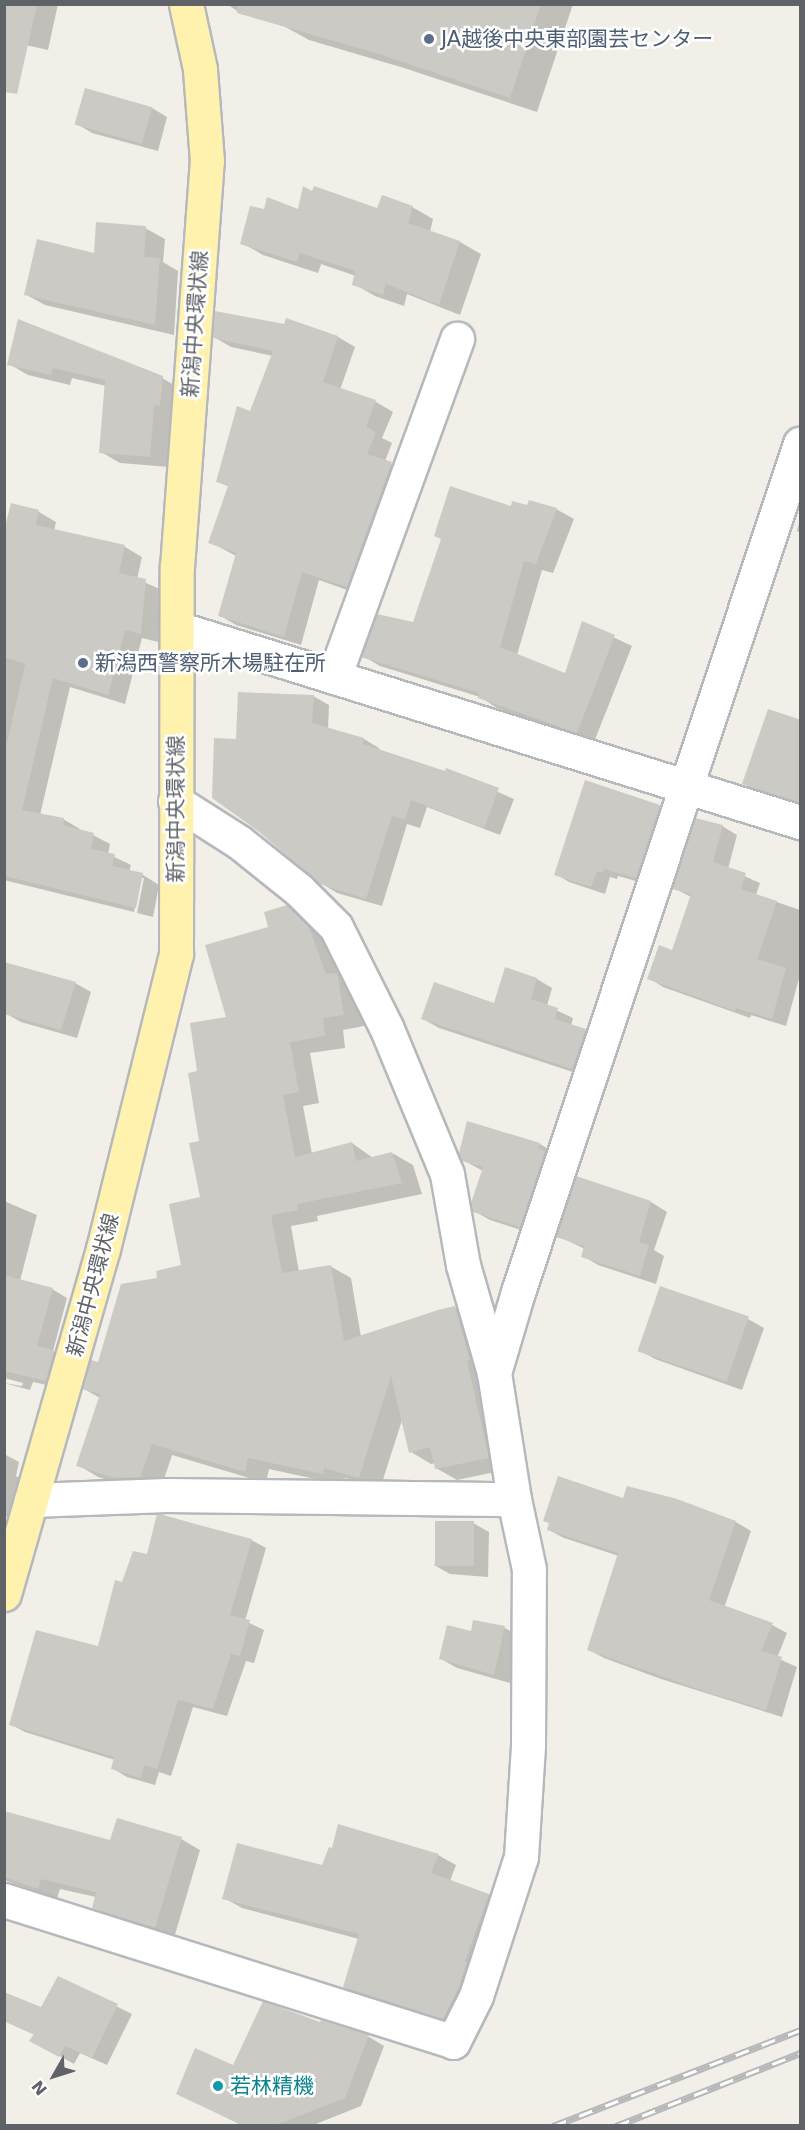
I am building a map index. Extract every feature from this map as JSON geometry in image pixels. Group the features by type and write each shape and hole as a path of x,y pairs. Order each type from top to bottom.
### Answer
{"main road":[{"name":"新潟中央環状線","path":"4,1594 103,1250 176,954 177,567 207,161 200,69 186,4"}],"street":[{"path":"334,677 457,339"},
{"path":"494,1373 522,1281 801,444"},
{"path":"177,628 801,822"},
{"path":"4,1900 453,2042 476,1996 520,1857 528,1745 528,1569 514,1499 494,1373 463,1265 447,1174 386,1027 336,927 299,890 240,842 175,801"},
{"path":"31,1500 167,1495 514,1499"}],"building":[{"path":"4,4 37,4 17,94 4,92"},
{"name":"JA越後中央東部園芸センター","path":"238,4 541,4 510,98 376,53 237,13"},
{"path":"85,88 152,107 142,144 75,125"},
{"path":"303,186 312,191 314,186 377,208 382,195 413,206 408,223 460,241 439,305 386,284 383,295 352,285 355,271 300,253 297,262 240,244 250,206 264,209 267,197 298,209"},
{"path":"96,222 146,226 144,257 160,258 155,325 24,295 37,239 94,253"},
{"path":"215,311 284,324 286,318 338,336 323,382 376,400 366,427 376,432 367,454 392,462 347,587 302,572 284,637 218,616 236,553 208,543 228,486 216,482 237,406 250,411 273,351 213,338"},
{"path":"18,319 163,376 160,406 154,405 150,457 99,453 105,380 53,368 51,375 7,365"},
{"path":"450,486 511,506 512,501 527,505 529,500 557,508 536,564 524,561 500,647 565,673 582,621 615,635 577,733 478,698 479,693 361,657 377,614 413,622 441,539 434,536"},
{"path":"11,503 39,510 36,525 125,545 119,573 146,579 141,634 125,630 108,695 53,678 22,810 64,818 63,825 94,833 91,849 115,854 112,866 143,873 136,908 4,876 4,756 25,664 4,657 4,531"},
{"path":"238,692 314,695 312,723 364,738 363,744 445,771 446,768 499,788 484,828 411,800 405,820 392,816 366,899 320,884 258,831 212,798 214,738 236,739"},
{"path":"768,709 801,720 801,803 742,784"},
{"path":"585,780 660,805 636,878 604,869 603,873 597,871 591,887 554,875"},
{"path":"695,818 723,825 713,862 746,873 741,889 777,901 757,959 786,968 772,1019 736,1008 735,1011 647,979 659,945 672,950 691,894 672,889"},
{"path":"287,905 309,927 326,974 337,973 344,1015 323,1018 325,1036 290,1042 299,1092 283,1095 295,1157 352,1142 356,1161 392,1152 402,1183 297,1204 298,1210 271,1215 282,1273 331,1265 344,1341 455,1306 470,1360 467,1361 489,1458 435,1469 430,1447 409,1453 391,1376 359,1478 324,1468 323,1474 248,1458 245,1472 152,1444 140,1477 115,1478 76,1466 100,1394 82,1389 91,1360 98,1362 121,1284 157,1278 156,1271 181,1265 169,1204 200,1197 189,1143 199,1141 188,1073 197,1071 190,1023 226,1017 205,945 268,927 264,912"},
{"path":"4,962 76,982 61,1030 4,1014"},
{"path":"505,967 537,978 531,999 558,1008 555,1019 586,1029 572,1069 421,1019 434,982 494,1003"},
{"path":"467,1121 540,1143 538,1149 545,1151 520,1227 473,1212 471,1203 483,1167 462,1161 459,1153"},
{"path":"576,1176 651,1201 639,1242 649,1245 640,1276 581,1257 584,1246 556,1237"},
{"path":"4,1275 53,1288 37,1346 54,1350 46,1381 4,1371"},
{"path":"660,1286 749,1317 726,1382 638,1351"},
{"path":"558,1476 623,1498 627,1486 677,1499 736,1521 709,1600 773,1623 761,1651 782,1657 766,1710 712,1694 587,1650 618,1553 547,1530 549,1523 543,1521"},
{"path":"157,1514 252,1539 230,1615 250,1620 240,1656 231,1654 213,1709 178,1700 157,1769 144,1765 141,1778 111,1769 114,1757 9,1725 36,1630 98,1646 115,1580 122,1582 133,1551 147,1554"},
{"path":"435,1521 474,1521 474,1566 435,1566"},
{"path":"473,1620 505,1626 494,1675 439,1659 447,1625 471,1631"},
{"path":"4,1811 110,1840 117,1818 182,1837 155,1928 92,1908 96,1892 41,1879 38,1889 4,1877"},
{"path":"338,1824 439,1854 431,1873 489,1894 465,1961 467,1962 458,1989 443,2019 343,1987 359,1934 222,1899 237,1843 322,1865 329,1847 332,1848"},
{"path":"58,1976 118,2004 92,2058 65,2046 59,2057 29,2041 34,2034 4,2021 4,1992 41,2007"},
{"path":"263,2001 320,2022 321,2020 369,2035 345,2098 273,2126 244,2126 176,2094 195,2048 233,2065"}],"railway":[{"path":"553,2126 800,2030"},
{"path":"616,2126 800,2053"}],"place":[{"name":"JA越後中央東部園芸センター","path":"429,39"},
{"name":"新潟西警察所木場駐在所","path":"83,663"},
{"name":"若林精機","path":"218,2086"}]}
